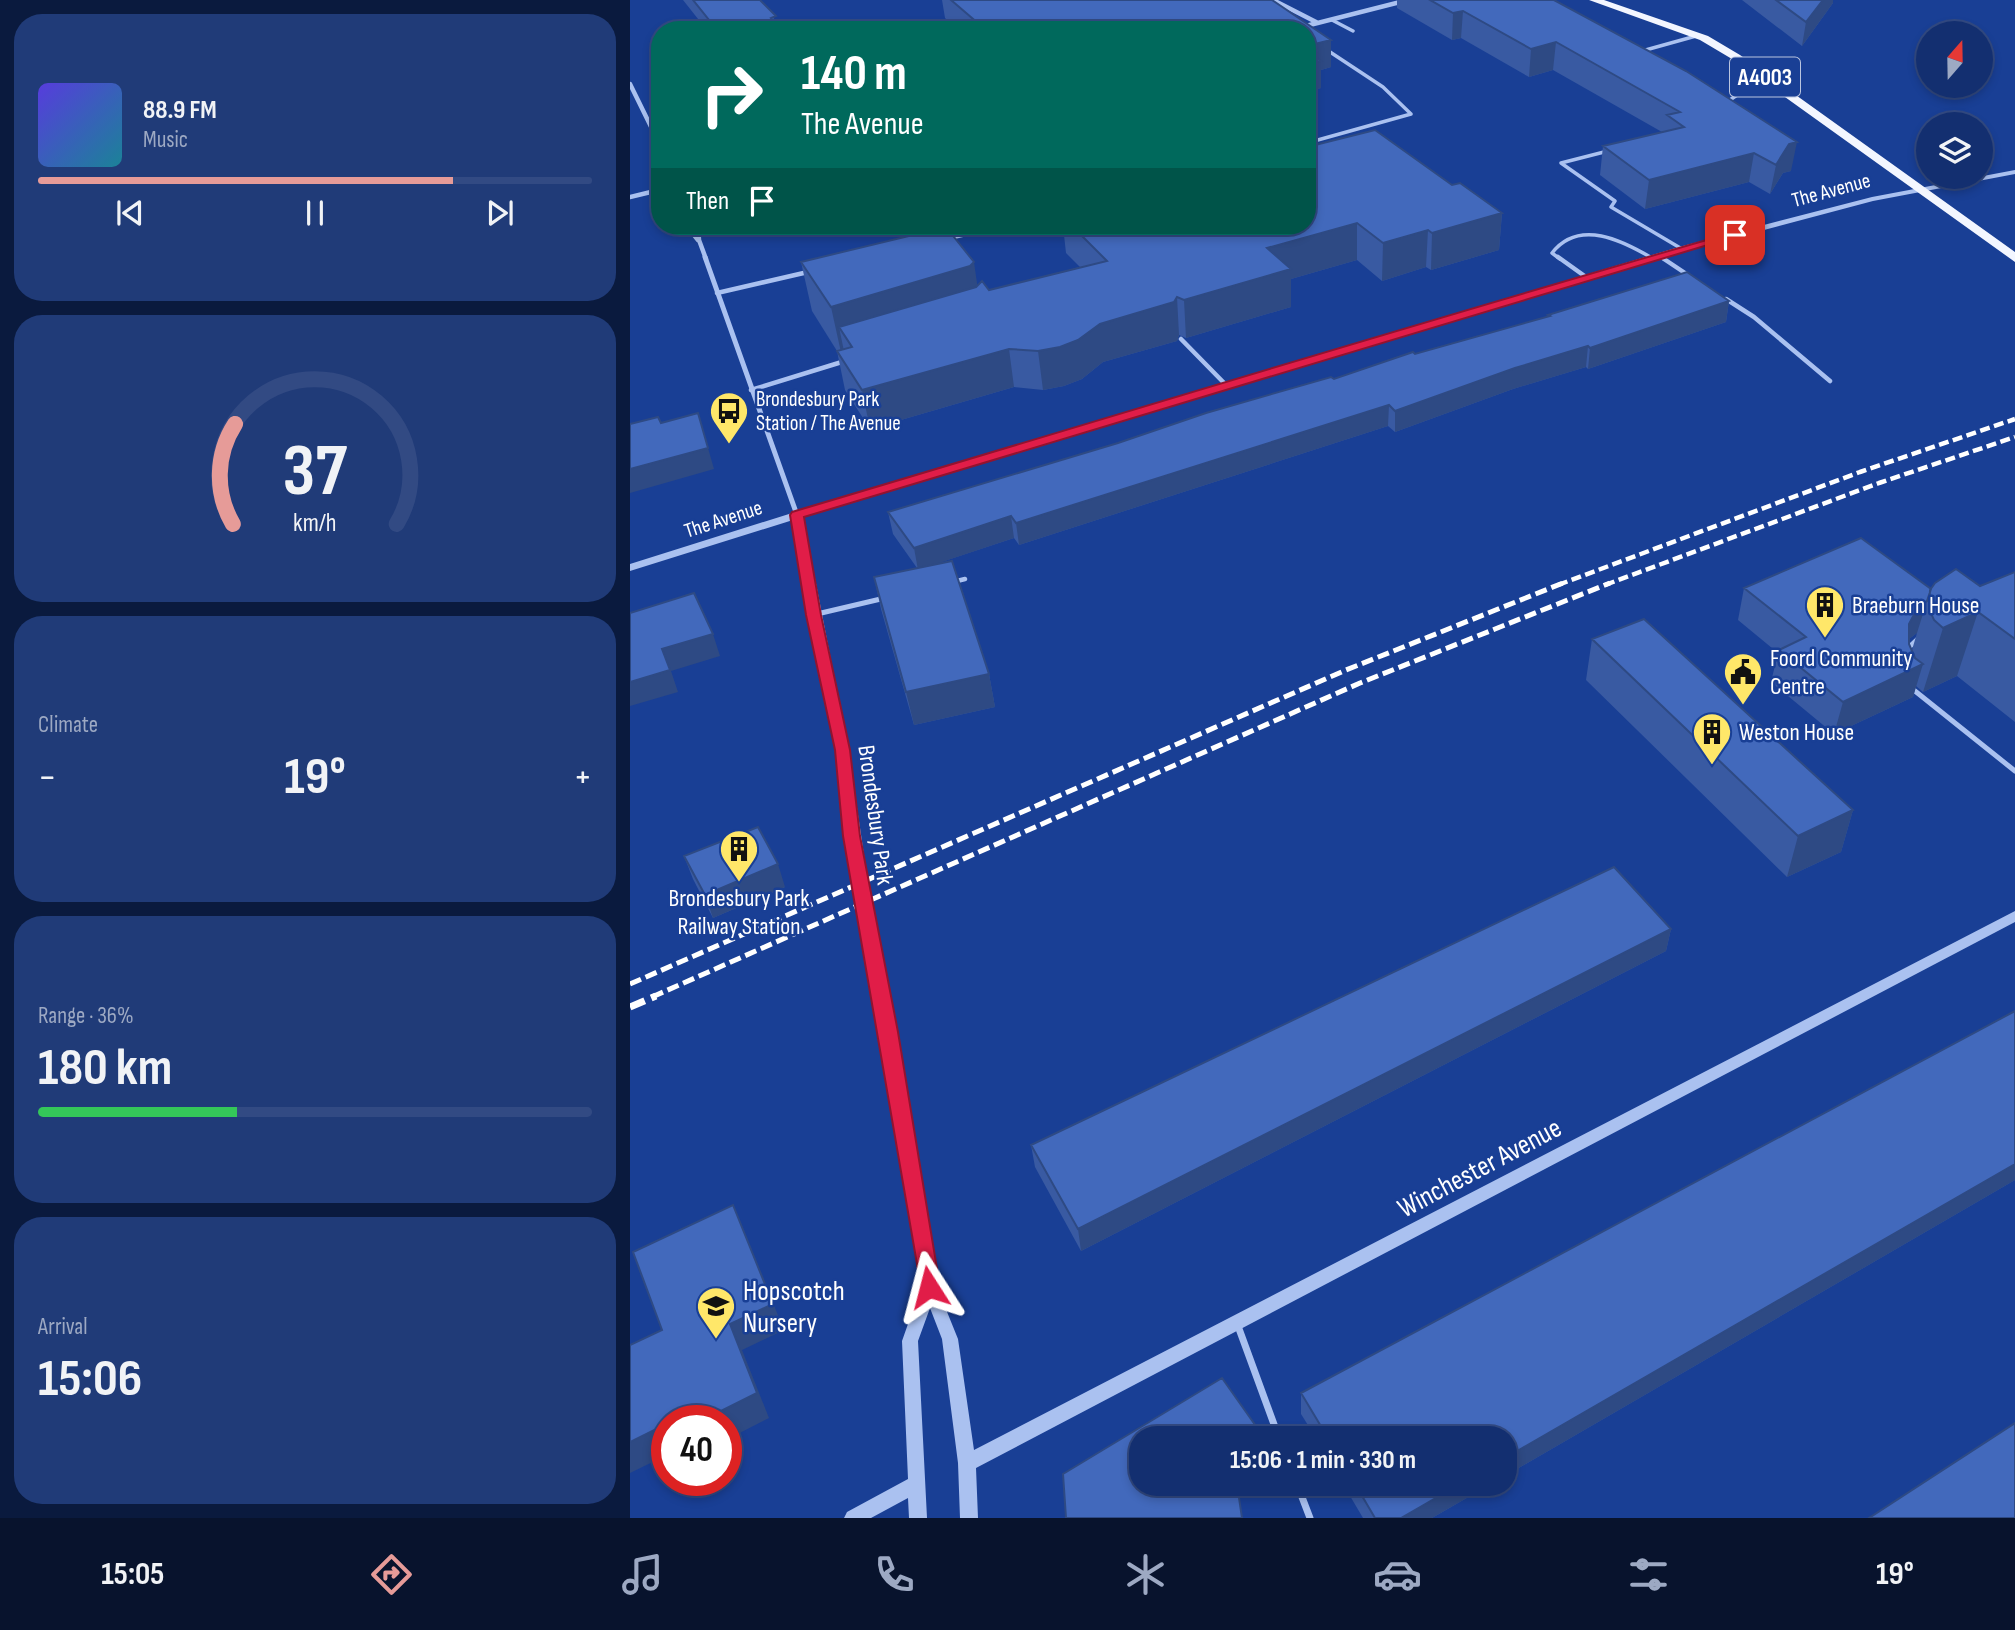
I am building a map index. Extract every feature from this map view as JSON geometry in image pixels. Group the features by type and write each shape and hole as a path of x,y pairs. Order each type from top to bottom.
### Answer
{"main road":[{"name":"A4003","path":"1594,0 1696,36 1736,57 2015,258"}],"street":[{"path":"1273,0 1314,21"},
{"path":"1318,23 1408,0"},
{"path":"630,84 651,127"},
{"path":"1993,176 2015,172"},
{"name":"The Avenue","path":"630,568 797,515 1682,249 1916,189"},
{"path":"630,197 651,192"},
{"name":"Brondesbury Park","path":"695,235 699,240"},
{"name":"Brondesbury Park","path":"699,235 797,515 813,615 842,750 852,836 888,1032 929,1287 950,1339 967,1463 969,1518"},
{"name":"Winchester Avenue","path":"967,1463 2015,916"},
{"name":"Brondesbury Park","path":"918,1518 910,1341 929,1287"},
{"path":"853,1518 916,1484"}],"lane":[{"path":"1332,20 1353,31"},
{"path":"1634,47 1643,51 1696,36"},
{"path":"1316,140 1411,114 1382,87 1318,44"},
{"path":"1726,107 1731,97 1775,83"},
{"path":"1612,151 1561,163 1615,201 1611,207 1682,249"},
{"path":"1587,277 1552,253 1557,246 1575,238 1599,234 1614,236 1691,276"},
{"path":"934,242 964,235"},
{"path":"717,293 812,271"},
{"path":"1722,297 1754,317 1830,381"},
{"path":"1181,339 1228,387"},
{"path":"751,390 853,359"},
{"path":"940,585 965,579"},
{"path":"813,615 889,597"},
{"path":"1902,659 1915,640 1924,634"},
{"path":"1906,680 1910,688 1929,704 2015,771"},
{"path":"1237,1323 1275,1426"},
{"path":"1302,1496 1310,1518"}],"building":[{"path":"693,0 760,0 776,16 771,18 774,21 706,21 709,20"},
{"path":"951,0 1272,0 1303,21 976,21"},
{"path":"1430,0 1554,0 1686,71 1797,142 1789,144 1776,165 1754,153 1649,180 1603,146 1684,127 1667,115 1680,112 1556,42 1531,49 1463,11 1453,13"},
{"path":"1776,0 1823,0 1806,22"},
{"path":"1316,30 1331,40 1316,44"},
{"path":"1375,130 1452,185 1460,183 1502,213 1432,233 1428,230 1383,243 1357,223 1316,234 1316,145"},
{"path":"913,235 952,235 974,262 970,266 831,307 801,262"},
{"path":"1081,235 1314,235 1267,248 1291,269 1184,300 1177,297 1174,302 1100,324 1078,340 1060,347 1038,351 1009,349 862,390 837,351 852,347 839,327 976,287 982,281 989,290 1107,261"},
{"path":"1687,272 1729,301 1590,348 1588,346 1515,368 1395,411 1389,405 1016,523 1011,516 914,548 888,512 1118,443 1206,413 1331,377 1334,379 1413,352 1415,354 1550,316 1548,315"},
{"path":"698,413 708,448 630,469 630,424 658,417 661,423"},
{"path":"1861,538 1931,589 1927,601 1918,607 1909,624 1909,644 1915,658 1923,664 1843,702 1779,650 1806,637 1744,588"},
{"path":"952,561 989,674 906,692 874,577"},
{"path":"1956,569 1980,586 2015,572 2015,639 1978,612 1943,628 1934,620 1929,609 1930,590 1935,583"},
{"path":"694,593 713,634 662,649 670,670 630,682 630,613"},
{"path":"1644,619 1853,810 1798,836 1592,639"},
{"path":"758,827 778,864 705,895 684,856"},
{"path":"1614,867 1671,929 1078,1229 1031,1145"},
{"path":"2015,1011 2015,1164 1517,1451 1517,1426 1321,1426 1301,1393"},
{"name":"Hopscotch Nursery","path":"733,1205 773,1304 730,1324 757,1393 733,1405 651,1405 651,1432 630,1442 630,1345 662,1330 633,1252"},
{"path":"1222,1378 1256,1426 1142,1426"},
{"path":"2015,1423 2015,1518 1869,1518"},
{"path":"1129,1434 1129,1496 1239,1496 1242,1518 1066,1518 1063,1474"},
{"path":"1362,1496 1439,1496 1401,1518 1375,1518"}],"railway":[{"path":"1558,585 1860,472 2015,419"},
{"path":"1605,585 1879,483 2015,437"},
{"path":"1558,585 1563,583"},
{"path":"1605,585 1610,583"},
{"path":"630,984 1346,670 1558,585"},
{"path":"652,997 1360,683 1605,585"},
{"path":"630,1007 656,996"}],"place":[{"name":"Brondesbury Park Station / The Avenue","path":"729,445"},
{"name":"Braeburn House","path":"1825,639"},
{"name":"Foord Community Centre","path":"1743,706"},
{"name":"Weston House","path":"1712,766"},
{"name":"Brondesbury Park Railway Station","path":"739,883"},
{"name":"Hopscotch Nursery","path":"716,1340"}],"route":[{"path":"929,1287 888,1032 852,836 842,750 813,615 797,515 1228,387 1450,317 1735,235"}]}
